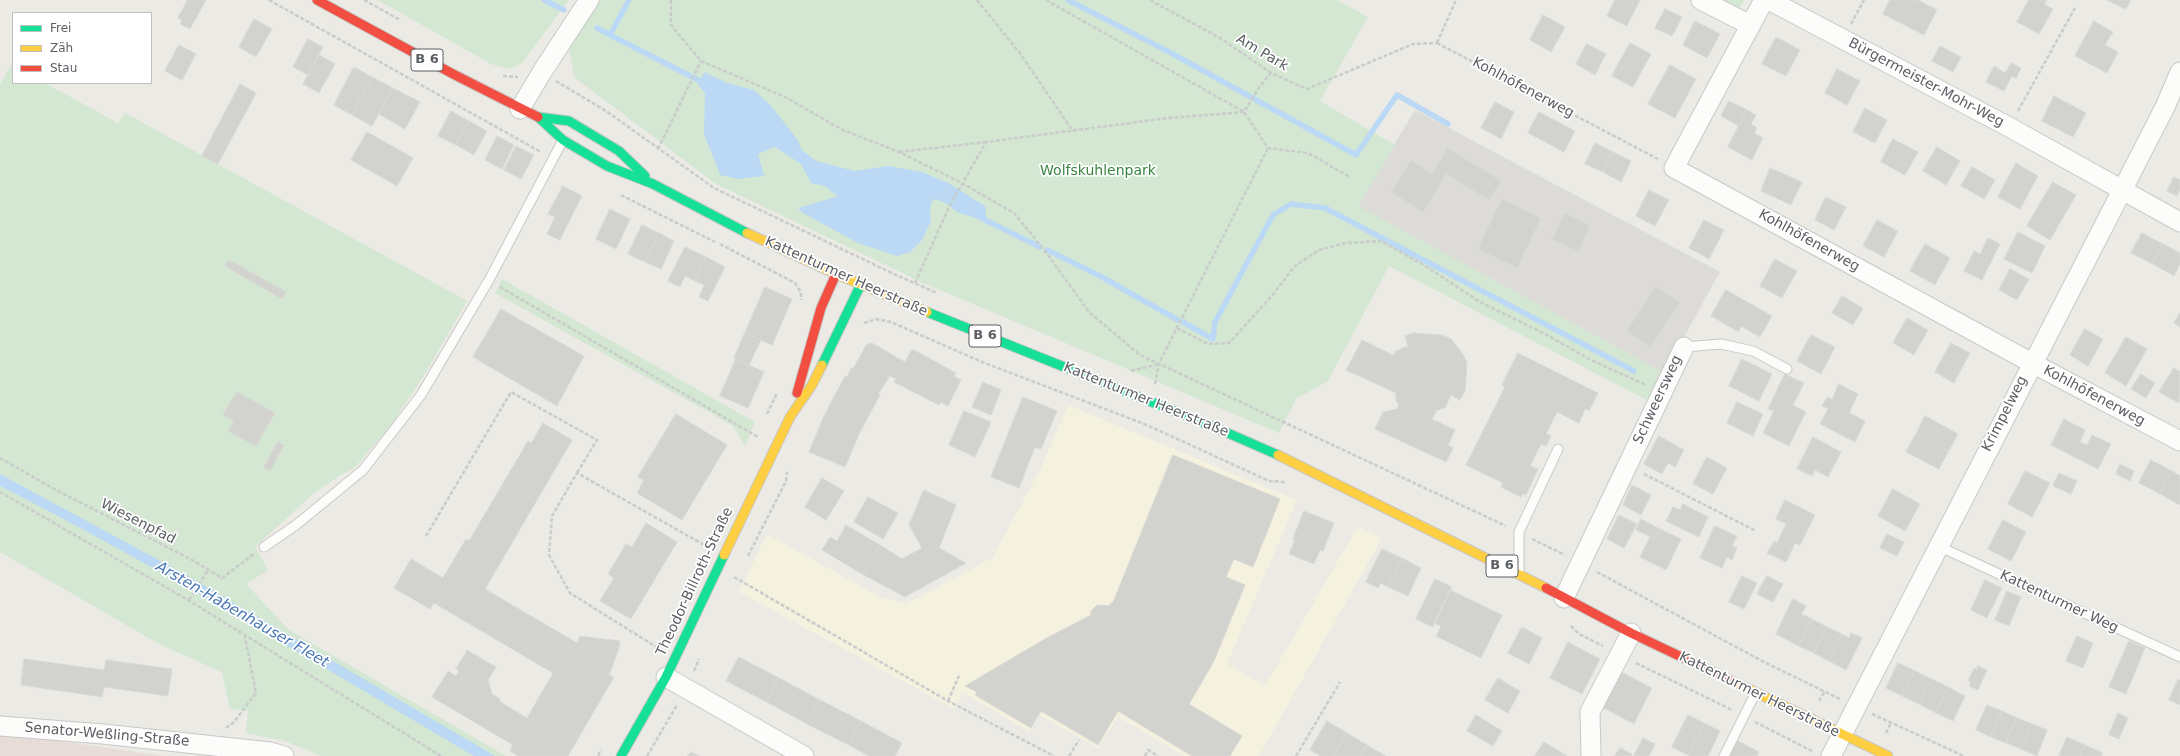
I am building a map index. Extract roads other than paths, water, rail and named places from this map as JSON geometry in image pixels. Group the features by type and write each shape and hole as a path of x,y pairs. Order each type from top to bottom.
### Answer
{"main road":[{"name":"Kattenturmer Heerstraße","path":"316,0 520,109 538,117 569,121 593,134 619,151 653,184"},
{"name":"Kattenturmer Heerstraße","path":"538,117 563,140 607,166 653,184 728,224 836,274 981,335 1149,401 1270,451 1519,574 1631,633 1755,694 1888,756"},
{"name":"Theodor-Billroth-Straße","path":"790,417 821,308 836,274"},
{"name":"Theodor-Billroth-Straße","path":"620,756 666,677 790,417 812,384 846,318 861,284"}],"street":[{"path":"520,109 590,0"},
{"path":"1701,0 1750,25 1764,0"},
{"name":"Bürgermeister-Mohr-Weg","path":"1769,0 2009,127 2180,222"},
{"name":"Kohlhöfenerweg","path":"1750,25 1674,168 2032,363 2180,441"},
{"name":"Krimpelweg","path":"1823,754 1842,735 2165,107 2180,72"},
{"name":"Schweersweg","path":"1564,598 1684,347"},
{"path":"1591,756 1590,712 1631,633"},
{"path":"666,677 804,756"},
{"name":"Senator-Weßling-Straße","path":"0,726 103,734 201,744 270,752 284,756"}],"lane":[{"path":"264,547 296,525 363,470 421,395 489,280 563,140"},
{"name":"Schweersweg","path":"1684,347 1720,344 1746,349 1787,369"},
{"path":"1519,574 1519,532 1558,449"},
{"name":"Kattenturmer Weg","path":"1938,546 2180,657"},
{"path":"1724,756 1755,694"}],"water":[{"path":"704,72 727,83 754,90 772,107 799,142 804,158 855,171 888,166 922,172 948,183 985,206 987,222 957,212 944,202 933,199 930,207 931,221 922,240 910,252 897,256 858,243 803,213 798,208 838,196 824,186 811,183 801,164 775,147 758,154 764,176 738,179 720,175 704,134 705,93 698,85"},
{"name":"Arsten-Habenhauser Fleet","path":"0,474 188,576 495,756 474,756 180,583 0,486"}],"waterway":[{"path":"544,0 564,10"},
{"path":"629,0 610,35 706,84"},
{"path":"1068,0 1171,53 1356,155 1397,95 1448,124"},
{"path":"597,28 610,35"},
{"path":"797,150 816,164"},
{"path":"1183,322 1213,339 1215,322 1273,215 1291,204 1325,208 1634,371"},
{"path":"981,218 1040,247"},
{"path":"1047,250 1100,276 1178,320"}],"park label":[{"name":"Wolfskuhlenpark","path":"1098,171"}]}
